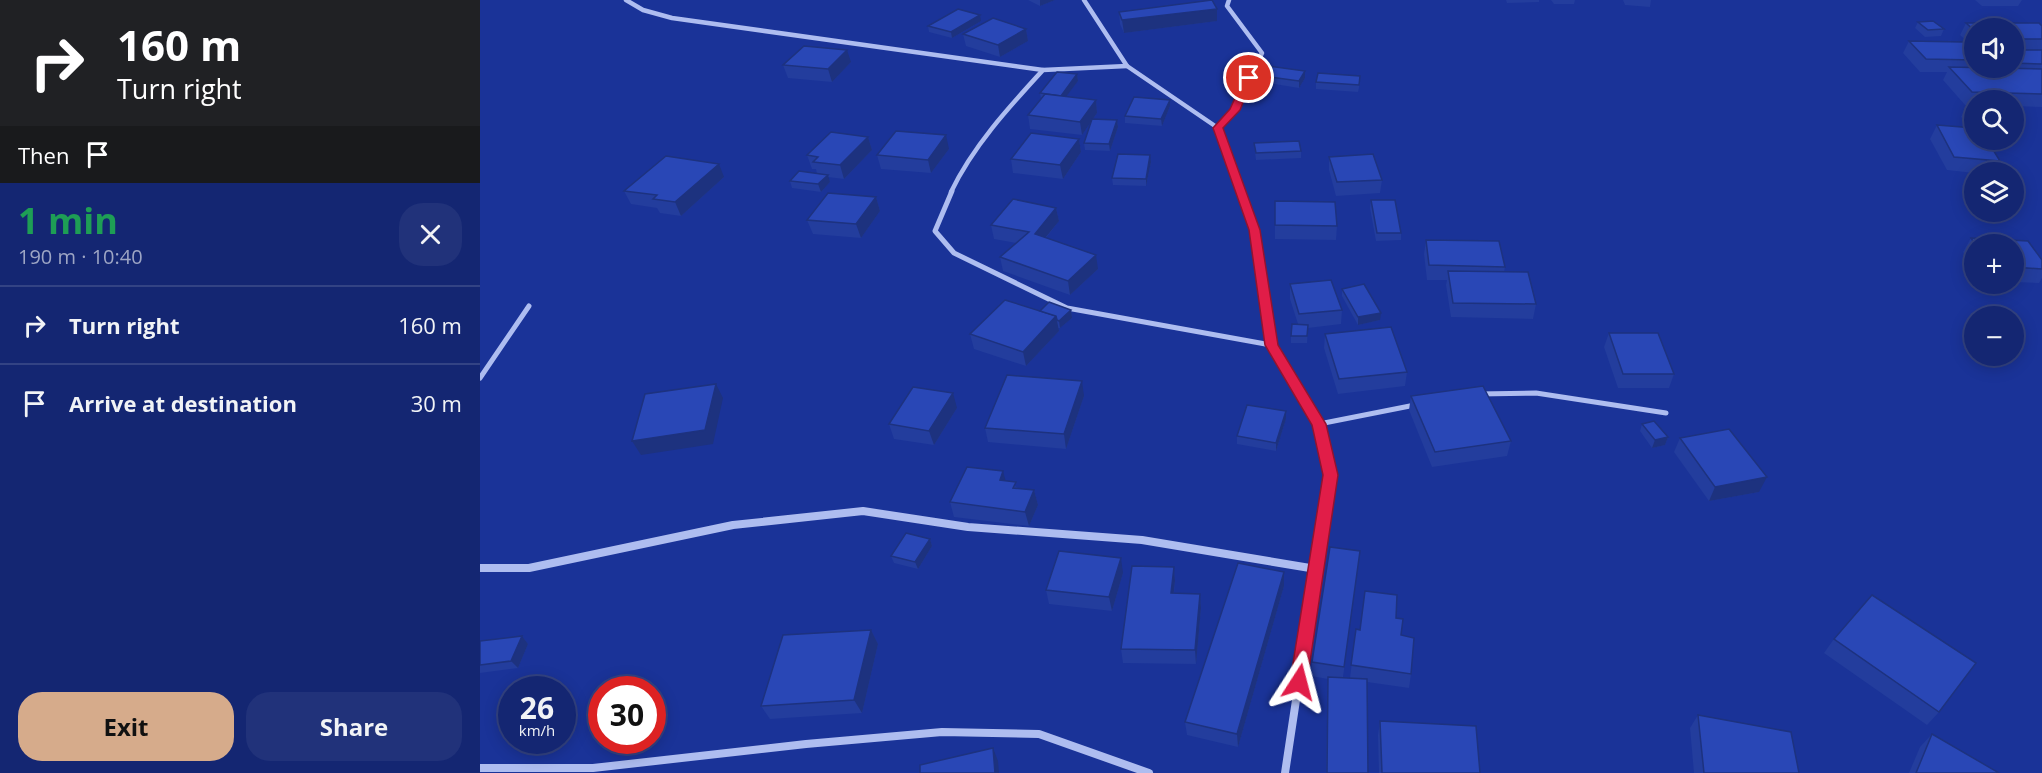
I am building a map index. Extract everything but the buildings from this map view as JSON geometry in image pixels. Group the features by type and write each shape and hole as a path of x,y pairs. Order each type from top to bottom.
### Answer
{"street":[{"path":"626,0 643,10 672,18 1043,70 1127,66"},
{"path":"1084,0 1127,66 1218,128 1255,230 1271,345 1319,424 1330,475 1285,773"},
{"path":"1218,128 1235,110 1262,53 1227,6 1229,0"},
{"path":"1043,70 1010,104 977,152 942,208 935,231 954,253 1067,308 1271,345"},
{"path":"480,378 529,306"},
{"path":"1466,396 1495,392 1536,393 1666,413"},
{"path":"1319,424 1422,404"},
{"path":"480,568 529,568 733,525 863,511 968,527 1142,540 1316,569"},
{"path":"480,768 593,768 806,744 942,732 1039,734 1149,773"}],"route":[{"path":"1249,78 1235,110 1218,128 1255,230 1271,345 1319,424 1330,475 1299,682"}]}
